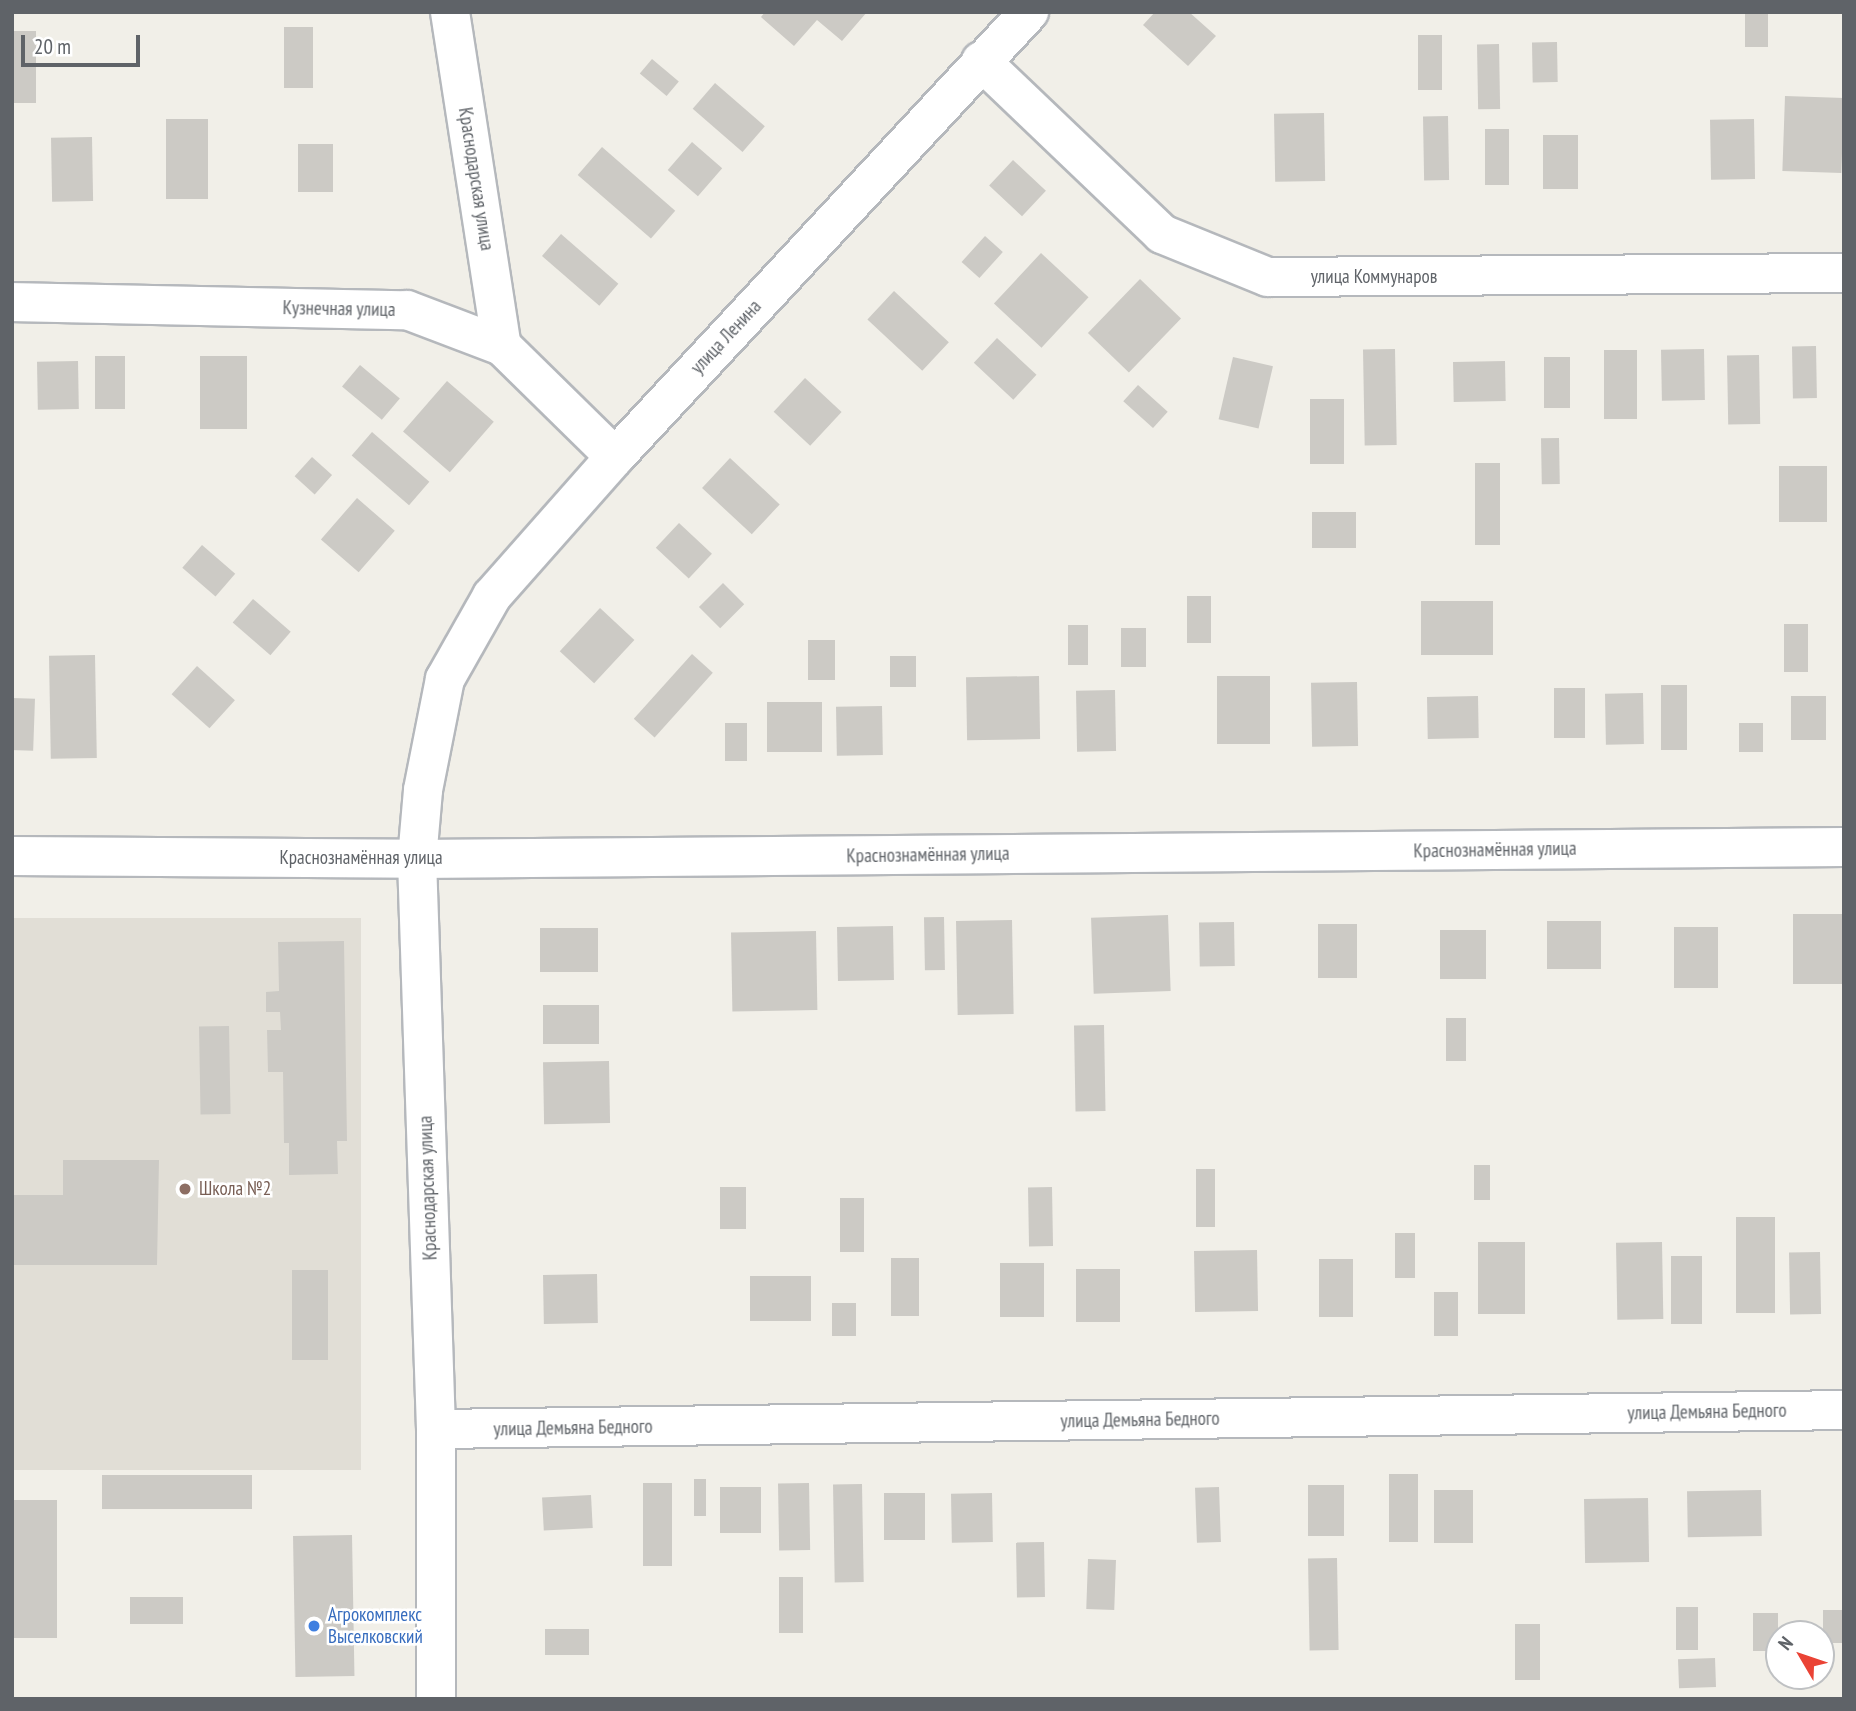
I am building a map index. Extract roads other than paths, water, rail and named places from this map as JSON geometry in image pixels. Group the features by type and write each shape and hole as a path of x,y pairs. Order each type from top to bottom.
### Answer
{"street":[{"name":"Краснодарская улица","path":"450,12 502,346"},
{"name":"улица Ленина","path":"445,679 492,596 615,457 1029,12"},
{"name":"улица Коммунаров","path":"981,61 1162,234 1268,277 1844,273"},
{"name":"Кузнечная улица","path":"12,302 407,310 502,346 615,457"},
{"name":"Краснодарская улица","path":"436,1699 436,1429 417,859 423,790 445,679"},
{"name":"Краснознамённая улица","path":"12,856 417,859 1844,847"},
{"name":"улица Демьяна Бедного","path":"436,1429 1844,1410"}],"place":[{"name":"Школа №2","path":"185,1189"},
{"name":"Агрокомплекс Выселковский","path":"314,1626"}]}
